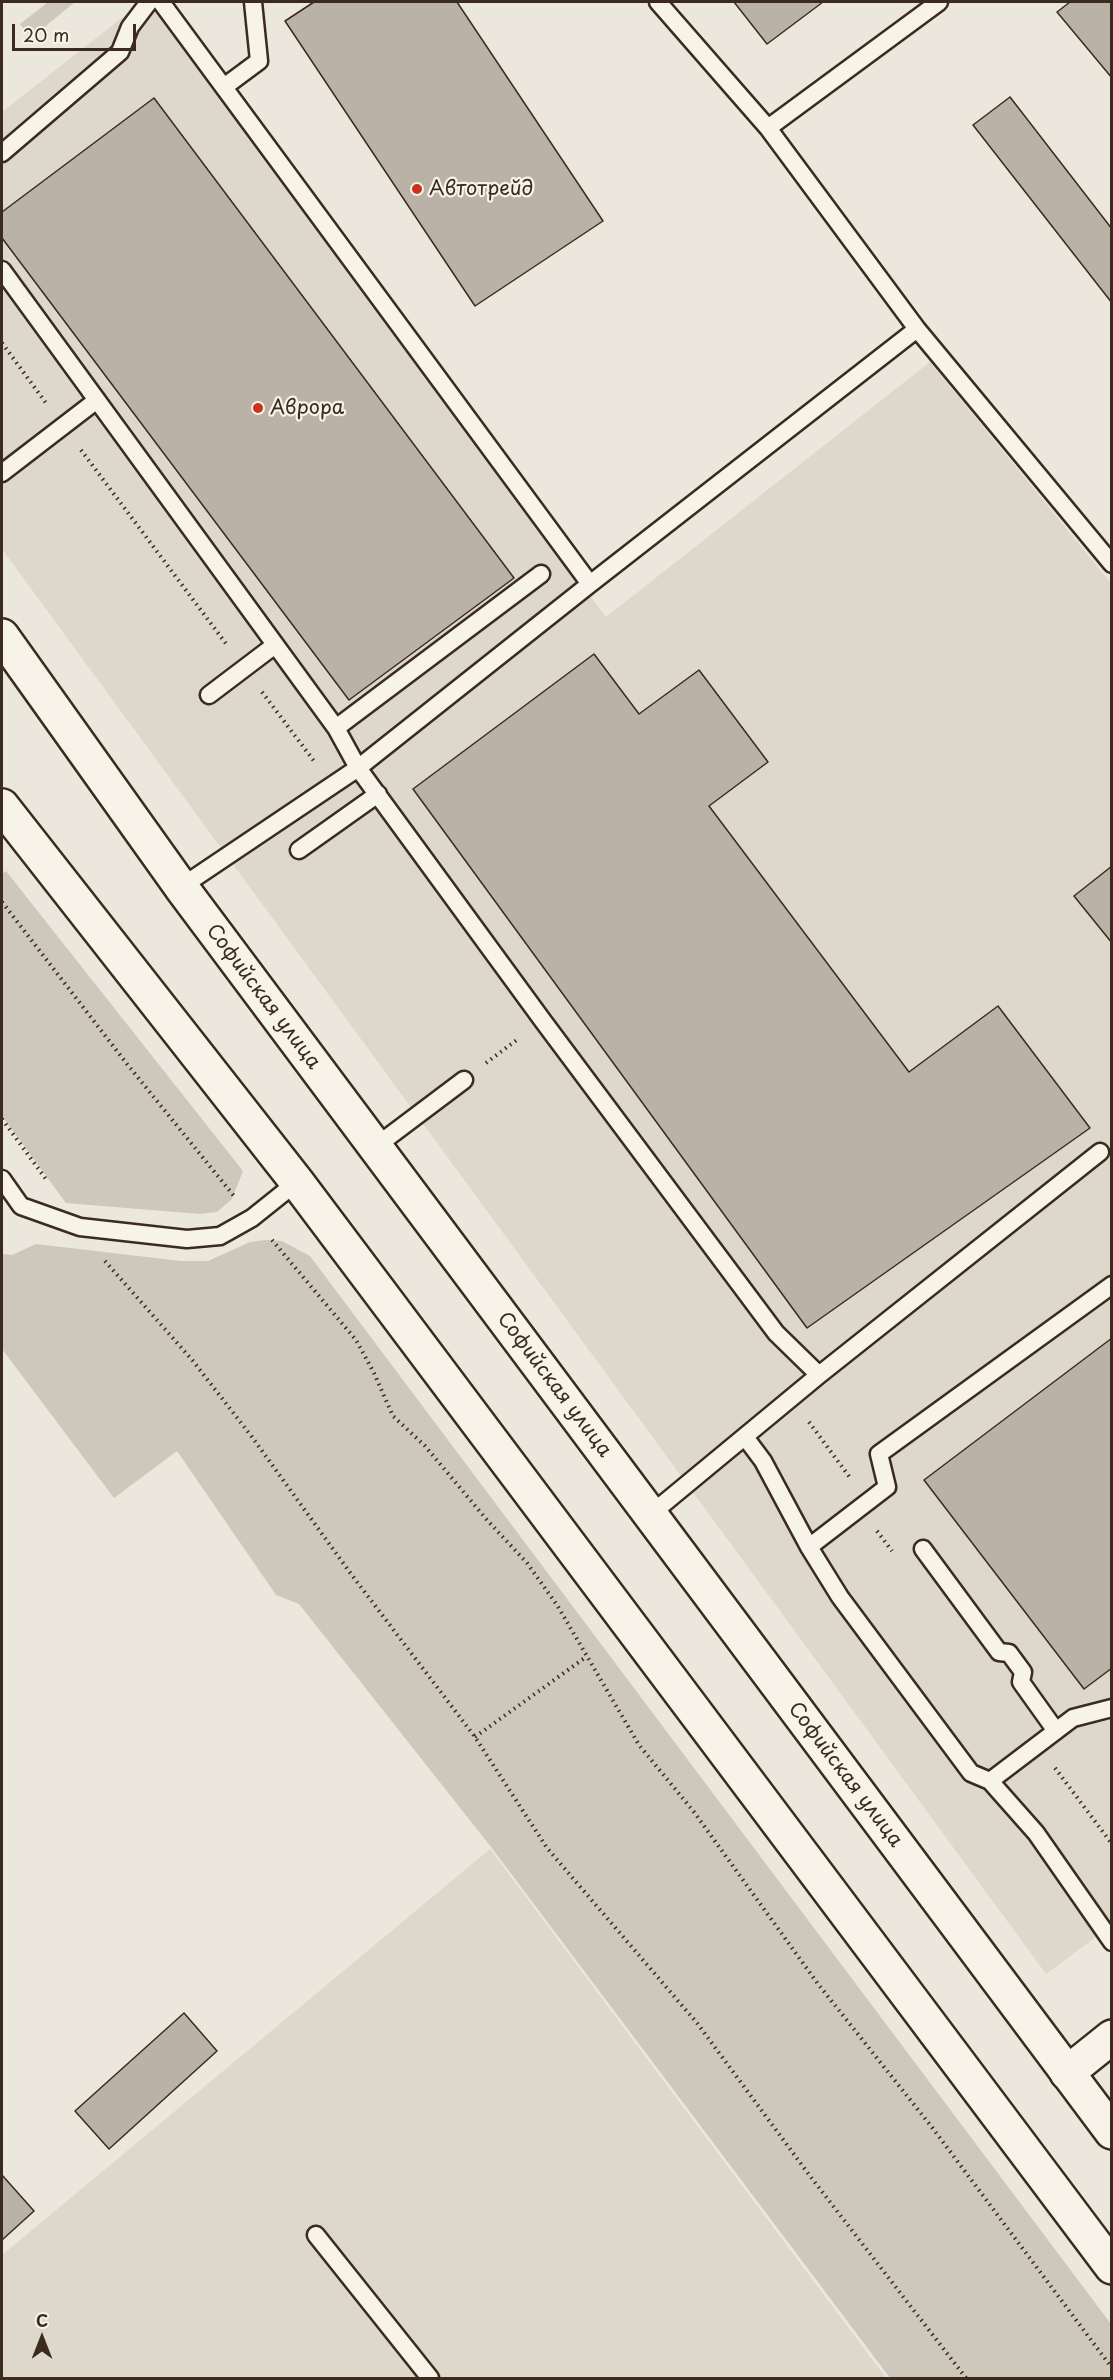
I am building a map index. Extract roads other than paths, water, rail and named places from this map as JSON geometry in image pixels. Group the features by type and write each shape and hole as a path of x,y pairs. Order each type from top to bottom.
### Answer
{"main road":[{"name":"Софийская улица","path":"2,636 180,887 1112,2132"},
{"path":"5,818 297,1182 1112,2267"},
{"path":"1067,2073 1112,2037"}],"lane":[{"path":"2,153 120,52 130,27 149,2"},
{"path":"161,2 590,584"},
{"path":"224,87 259,61 253,2"},
{"path":"658,2 768,128 917,329 1112,564"},
{"path":"768,128 939,2"},
{"path":"2,270 336,728 358,768 543,1021 776,1333 819,1375"},
{"path":"180,887 358,768 917,329"},
{"path":"4,466 97,400"},
{"path":"336,728 541,574"},
{"path":"209,695 275,645"},
{"path":"299,850 378,794"},
{"path":"375,1147 464,1080"},
{"path":"651,1514 819,1375 1100,1152"},
{"path":"2,1179 21,1206 80,1227 187,1239 220,1236 252,1218 297,1182"},
{"path":"809,1547 887,1487 879,1454 1112,1285"},
{"path":"745,1437 763,1461 809,1547 840,1597 970,1773 990,1781 1036,1833 1112,1942"},
{"path":"923,1549 999,1652 1009,1653 1023,1672 1022,1682 1056,1731"},
{"path":"990,1781 1073,1718 1112,1708"},
{"path":"316,2235 430,2379"}],"place":[{"name":"Автотрейд","path":"417,189"},
{"name":"Аврора","path":"258,408"}]}
